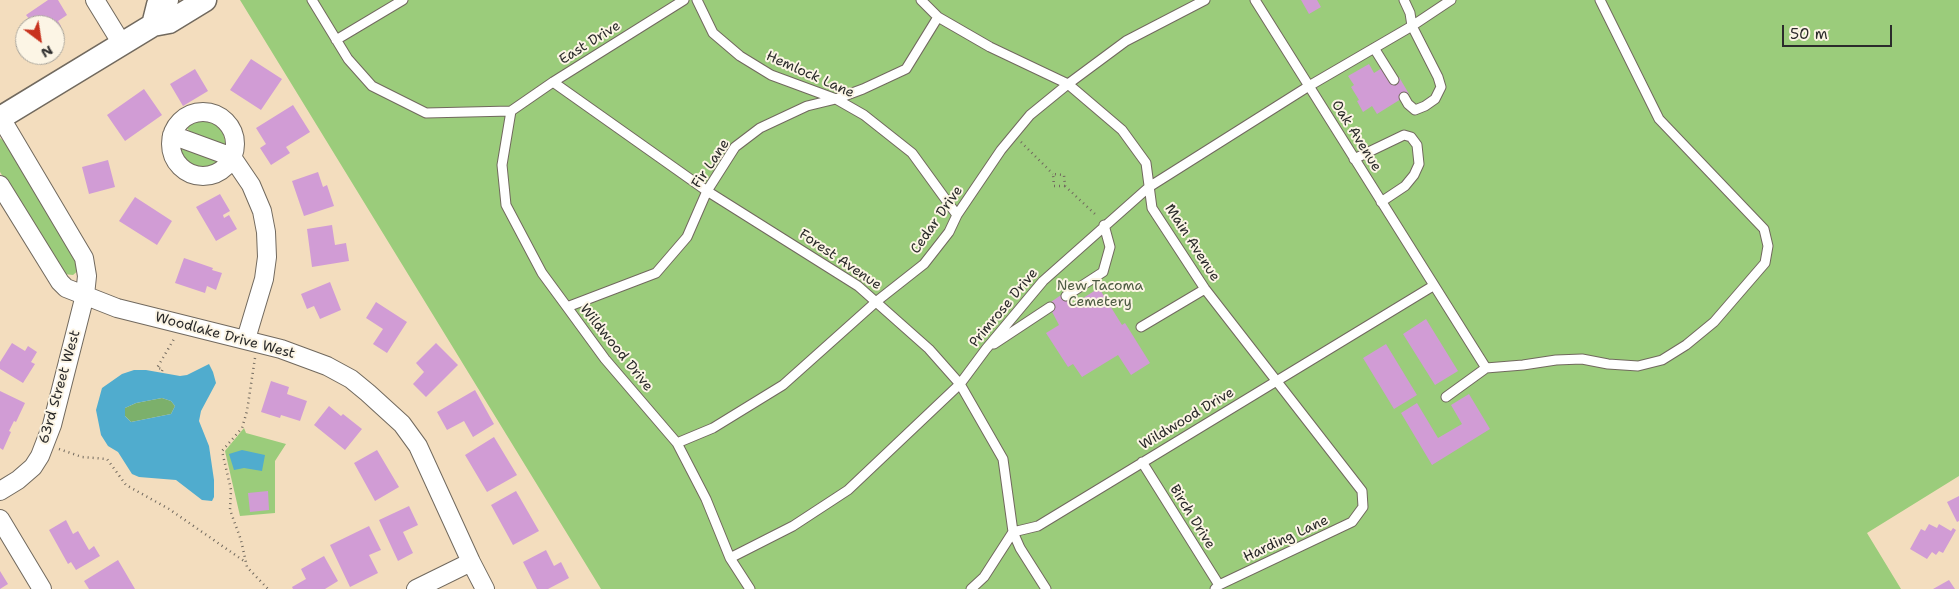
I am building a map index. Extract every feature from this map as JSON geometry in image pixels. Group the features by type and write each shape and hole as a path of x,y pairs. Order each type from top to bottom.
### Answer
{"street":[{"path":"95,0 122,44"},
{"path":"153,25 158,5 167,0"},
{"path":"85,295 87,276 84,258 0,118 153,25 169,22 205,0"},
{"path":"204,112 214,115 227,124 234,137 235,148 232,158 217,173 207,176 196,176 186,172 178,165 173,156 172,135 177,126 189,116 204,112"},
{"path":"172,135 232,158 251,185 262,211 266,232 267,257 252,341"},
{"name":"Woodlake Drive West","path":"0,184 60,282 66,288 116,308 252,341 327,366 350,379 396,418 418,446 485,589"},
{"name":"63rd Street West","path":"0,491 18,480 33,467 44,444 52,425 85,295"},
{"path":"0,518 42,589"},
{"path":"416,589 471,562"}],"lane":[{"path":"312,0 348,59 372,86 426,112 511,111"},
{"path":"336,40 403,0"},
{"name":"East Drive","path":"511,111 553,82 684,0"},
{"name":"Hemlock Lane","path":"697,0 713,33 740,56 771,75 836,99 864,115 912,153 957,215"},
{"name":"Main Avenue","path":"921,0 938,16 990,47 1068,84 1122,130 1146,163 1152,208 1205,289 1362,492 1363,508"},
{"name":"Cedar Drive","path":"677,443 713,428 784,385 877,301 924,264 949,232 957,215 1001,150 1030,115 1126,41 1205,0"},
{"name":"Oak Avenue","path":"1255,0 1486,368"},
{"path":"1404,0 1410,13 1412,26 1438,77 1441,87 1435,99 1415,110 1404,97"},
{"name":"Primrose Drive","path":"730,558 793,526 848,490 960,384 986,349 1043,281 1149,187 1309,86 1412,26 1451,0"},
{"path":"1446,397 1486,368 1582,359 1608,364 1638,366 1662,360 1686,346 1714,322 1765,263 1768,246 1764,229 1749,211 1659,119 1600,0"},
{"name":"Fir Lane","path":"567,307 656,273 687,237 707,191 735,148 760,128 807,106 836,99 863,89 906,68 938,16"},
{"path":"1374,48 1394,80"},
{"name":"Forest Avenue","path":"553,82 707,191 858,286 929,349 960,384 1004,459 1013,532 1020,548 1046,589"},
{"name":"Wildwood Drive","path":"511,111 502,165 506,205 542,273 605,359 677,443 706,499 730,558 750,589"},
{"path":"1354,159 1404,135 1411,137 1417,145 1419,164 1414,175 1405,186 1381,202"},
{"path":"1066,296 1103,272 1110,247 1105,225"},
{"name":"Wildwood Drive","path":"1013,532 1038,526 1433,286"},
{"path":"1141,327 1205,289"},
{"path":"986,349 1050,307"},
{"name":"Birch Drive","path":"1142,462 1217,587"},
{"name":"Harding Lane","path":"1217,587 1352,522 1363,508"},
{"path":"971,589 984,578 1013,532"}],"path":[{"path":"1013,135 1053,174 1064,175 1065,186 1105,225"},
{"path":"1053,174 1054,186 1065,186"},
{"path":"162,371 163,369 157,368 182,324"},
{"path":"252,341 242,428 222,451 231,490 230,510 245,562 247,567 268,589"},
{"path":"44,444 82,457 107,459 126,485 169,509 245,562"}],"green space":[{"name":"New Tacoma Cemetery","path":"240,0 1959,0 1959,476 1867,533 1901,589 601,589"},
{"path":"206,121 215,124 223,133 226,145 201,138 191,133 186,127 194,122"},
{"path":"0,138 5,142 78,260 80,269 73,275 64,274 60,269 0,172"},
{"path":"178,146 219,161 208,167 196,168 187,164 179,155"},
{"path":"162,398 171,401 175,406 171,414 131,422 125,416 125,408 136,403"},
{"path":"244,428 246,433 286,444 275,461 275,513 240,516 225,451"}],"water":[{"path":"209,364 216,383 201,411 199,421 209,446 214,480 214,497 212,501 202,500 176,480 139,477 132,474 118,452 108,446 101,435 96,410 102,388 122,374 134,370 146,370 180,376 187,375","holes":["162,398 171,401 175,406 171,414 131,422 125,416 125,408 136,403"]},
{"path":"242,450 265,455 262,471 244,468 234,470 229,454"}],"building":[{"path":"48,0 58,0 67,15 65,16 26,15"},
{"path":"1301,0 1317,0 1321,7 1309,14"},
{"path":"251,59 282,79 261,110 230,90"},
{"path":"1369,64 1374,73 1382,68 1390,82 1399,77 1409,94 1377,114 1372,106 1363,112 1357,101 1359,100 1351,87 1354,85 1348,76"},
{"path":"195,69 208,91 183,106 170,84"},
{"path":"144,89 162,115 125,141 107,115"},
{"path":"293,105 310,132 286,147 290,153 271,165 260,148 266,144 256,128"},
{"path":"108,160 115,187 89,194 82,167"},
{"path":"318,172 323,187 327,185 334,206 304,216 292,181"},
{"path":"220,194 230,211 223,215 224,218 229,215 237,229 216,241 196,207"},
{"path":"135,197 172,221 157,245 119,221"},
{"path":"332,225 335,245 346,243 349,261 312,267 307,229"},
{"path":"184,258 222,273 216,290 207,286 205,293 175,283"},
{"path":"330,282 341,310 320,319 314,306 307,309 301,294"},
{"path":"1099,288 1122,325 1125,323 1150,363 1131,375 1118,355 1082,377 1073,364 1068,367 1046,333 1059,325 1048,304 1064,293 1072,305"},
{"path":"376,302 407,322 387,353 373,344 383,329 366,318"},
{"path":"1426,319 1458,371 1435,385 1403,334"},
{"path":"12,343 25,351 28,346 37,352 31,362 35,364 23,383 0,369 0,362"},
{"path":"436,343 458,365 426,397 413,384 424,372 416,363"},
{"path":"1386,344 1417,395 1394,409 1363,358"},
{"path":"271,381 289,387 287,394 307,401 300,421 281,415 280,418 261,412"},
{"path":"475,390 494,424 473,437 464,421 447,430 437,412"},
{"path":"0,391 25,403 16,422 14,421 9,431 11,432 3,450 0,448"},
{"path":"1469,394 1490,429 1432,465 1401,413 1417,403 1438,438 1462,424 1451,405"},
{"path":"329,406 362,429 345,450 314,425"},
{"path":"494,437 517,475 487,492 465,455"},
{"path":"377,450 399,487 375,501 354,463"},
{"path":"268,491 269,510 250,512 248,493"},
{"path":"516,491 539,531 513,545 491,505"},
{"path":"1959,496 1959,521 1957,522 1947,502"},
{"path":"409,506 418,525 403,532 413,553 398,561 379,520"},
{"path":"66,520 73,534 78,531 89,550 94,546 100,556 76,570 71,562 68,564 49,530"},
{"path":"1929,524 1937,528 1939,524 1951,531 1953,528 1956,530 1943,553 1939,551 1936,555 1932,552 1927,559 1910,549 1921,529 1925,531"},
{"path":"369,526 381,550 369,555 378,573 350,587 330,545"},
{"path":"546,550 554,566 561,562 569,578 548,589 537,589 523,562"},
{"path":"324,556 338,581 325,589 293,589 292,587 306,579 301,569"},
{"path":"118,560 135,589 89,589 84,581"},
{"path":"0,571 8,584 0,589"},
{"path":"1949,580 1955,589 1933,589"}]}
